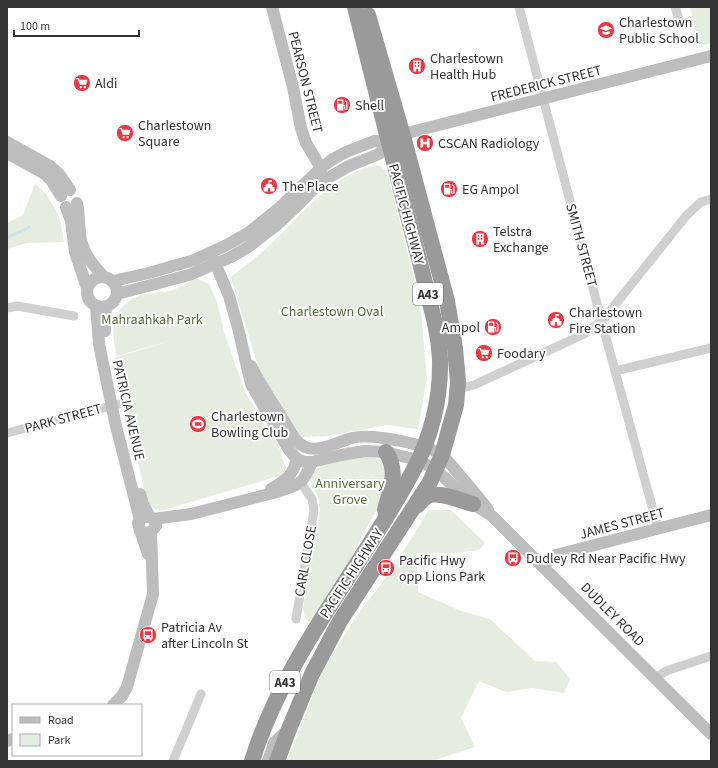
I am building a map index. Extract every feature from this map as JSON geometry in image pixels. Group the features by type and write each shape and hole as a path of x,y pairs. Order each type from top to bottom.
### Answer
{"highway":[{"name":"PACIFIC HIGHWAY","path":"277,761 312,674 340,621 415,507 436,470 442,455 456,405 458,389 455,348 449,309 355,7"},
{"name":"PACIFIC HIGHWAY","path":"252,761 271,711 292,668 413,472 431,428 438,394 440,359 436,324 366,7"},
{"path":"381,526 393,475 392,462 386,452"},
{"path":"415,507 425,498 432,495 450,497 473,504"}],"street":[{"name":"PEARSON STREET","path":"272,7 293,87 301,128 306,143 321,168"},
{"name":"SMITH STREET","path":"519,7 658,528"},
{"path":"676,7 678,16"},
{"name":"FREDERICK STREET","path":"109,279 149,273 194,260 210,253 248,233 278,209 321,168 340,155 374,141 396,139 415,131 711,56"},
{"name":"FREDERICK STREET","path":"117,294 189,276 216,265 248,247 264,235 295,208 319,183 349,166 379,154 396,139"},
{"path":"7,142 50,166 59,174 69,199 83,248 89,259 109,279 117,294 115,301 101,306 88,300 87,288 74,252 69,199 45,174 7,153"},
{"path":"319,183 321,178 321,168"},
{"path":"458,389 481,382 584,334 602,322 686,216 701,202 711,199"},
{"path":"210,253 231,302 253,390 289,450 297,459 300,461 312,462 356,452 375,451 442,455"},
{"path":"87,288 93,279 100,277 109,279"},
{"path":"7,308 17,306 74,316"},
{"name":"PATRICIA AVENUE","path":"101,306 115,405 148,525 153,571 153,594 127,687 122,696 114,704"},
{"path":"241,345 270,400 293,435 301,444 311,448 318,448 354,437 400,440 421,454"},
{"path":"615,371 711,348"},
{"name":"PARK STREET","path":"7,433 115,405"},
{"name":"DUDLEY ROAD","path":"421,454 473,504 492,516"},
{"name":"DUDLEY ROAD","path":"442,455 478,496 492,516 711,734"},
{"path":"256,497 289,478 294,470 297,459"},
{"path":"148,525 277,492 300,483 305,478 312,462"},
{"name":"CARL CLOSE","path":"296,619 314,512 312,499 300,483"},
{"name":"JAMES STREET","path":"542,565 556,555 711,515"},
{"path":"655,678 666,671 711,656"},
{"path":"173,761 201,694"},
{"path":"268,761 274,743 289,728"}],"green space":[{"path":"690,7 711,7 711,43 700,46"},
{"name":"Charlestown Oval","path":"377,165 384,169 388,176 420,301 427,379 418,429 386,425 328,436 300,437 262,380 231,277 263,251 332,186 361,170"},
{"path":"35,184 46,194 59,216 64,242 27,243 7,249 7,223 23,215"},
{"name":"Charlestown Bowling Club","path":"196,278 209,284 217,302 222,327 246,394 278,444 286,468 282,475 160,511 153,508 147,501 114,358 176,339 117,356 113,336 114,327 119,311 132,299 146,294 173,290"},
{"name":"Anniversary Grove","path":"366,457 379,459 389,469 378,508 348,564 312,622 309,622 305,618 303,608 320,510 318,496 311,485 311,476 315,470 322,466 341,460"},
{"path":"429,510 451,510 485,543 479,550 453,553 417,553 418,592 461,611 490,619 535,661 556,662 570,679 564,693 532,688 506,692 479,681 461,718 475,747 431,761 287,761 322,672 355,618 391,571"}],"waterway":[{"path":"7,238 30,227"}],"place":[{"name":"Charlestown Public School","path":"606,30"},
{"name":"Charlestown Health Hub","path":"417,66"},
{"name":"Aldi","path":"82,83"},
{"name":"Shell","path":"342,105"},
{"name":"Charlestown Square","path":"125,133"},
{"name":"CSCAN Radiology","path":"425,143"},
{"name":"The Place","path":"269,186"},
{"name":"EG Ampol","path":"449,189"},
{"name":"Telstra Exchange","path":"480,239"},
{"name":"Charlestown Fire Station","path":"556,320"},
{"name":"Ampol","path":"493,327"},
{"name":"Foodary","path":"484,353"},
{"name":"Charlestown Bowling Club","path":"198,424"},
{"name":"Dudley Rd Near Pacific Hwy","path":"513,558"},
{"name":"Pacific Hwy opp Lions Park","path":"386,568"},
{"name":"Patricia Av after Lincoln St","path":"148,635"}],"park label":[{"name":"Mahraahkah Park","path":"152,319"}]}
